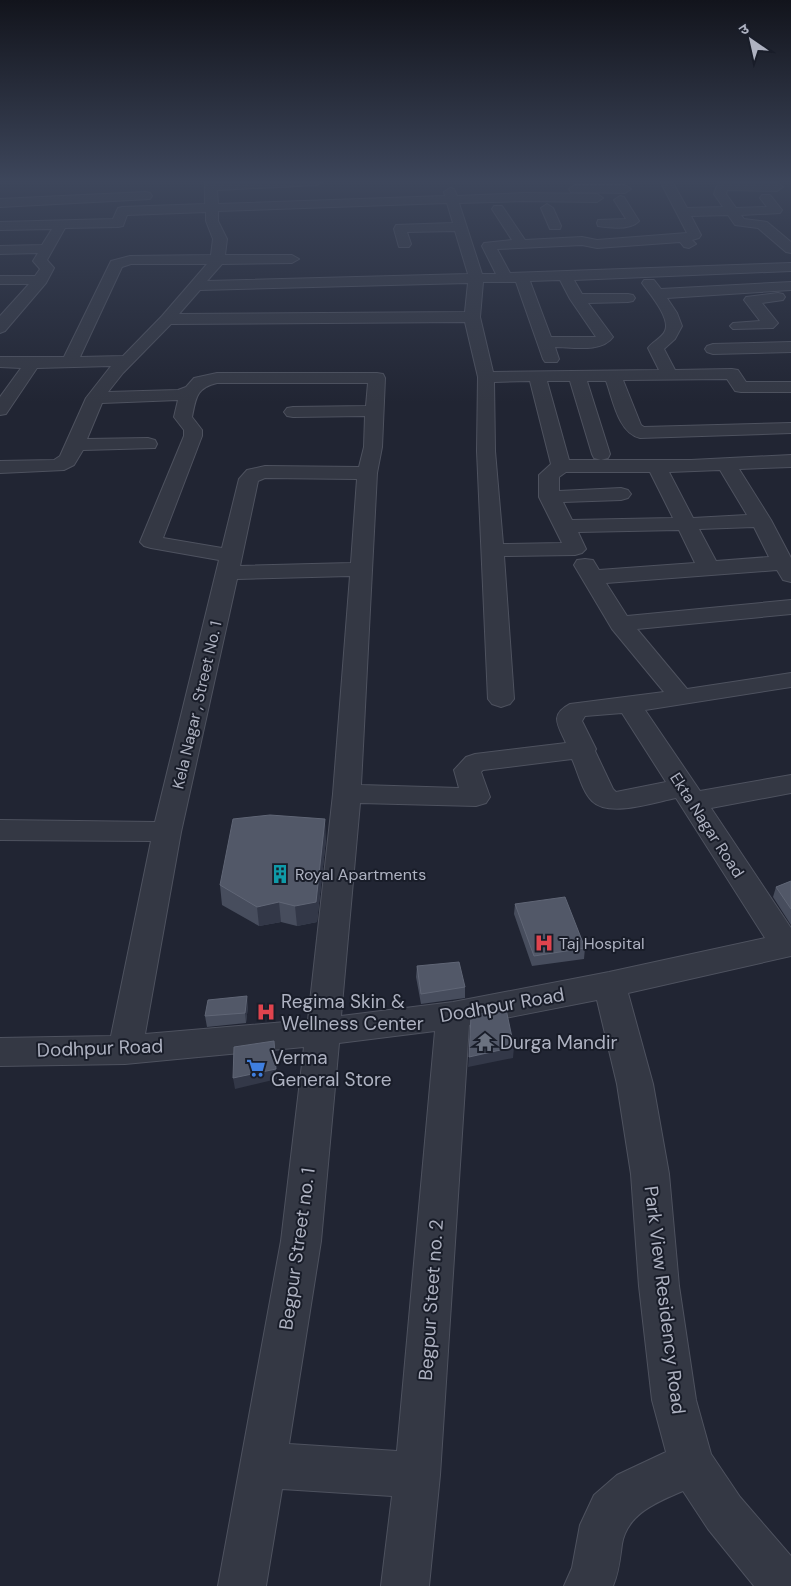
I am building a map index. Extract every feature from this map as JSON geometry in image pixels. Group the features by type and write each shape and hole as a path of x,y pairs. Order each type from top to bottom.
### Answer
{"street":[{"path":"1,319 17,308 41,280 47,268 40,261 43,255"},
{"path":"0,466 64,464 69,461 95,398 104,384 167,319 217,261 218,255"},
{"path":"469,255 476,278 472,317 486,378 486,451 501,699"},
{"path":"497,255 504,264 505,278"},
{"path":"681,256 690,255"},
{"path":"70,362 116,264 130,260 217,261 292,259"},
{"path":"392,281 393,262"},
{"path":"196,286 270,284 322,290 365,282 642,274 791,267"},
{"path":"718,271 776,320 768,325 738,326"},
{"path":"642,274 673,318 675,325 670,336 656,348 670,375"},
{"path":"546,342 595,342 606,337 577,299 565,276"},
{"path":"521,277 558,377"},
{"path":"0,280 41,280"},
{"path":"365,282 367,308"},
{"path":"268,300 270,284"},
{"path":"657,294 791,286"},
{"path":"751,300 791,295"},
{"path":"577,299 628,298"},
{"path":"167,319 472,317"},
{"path":"703,332 732,375 761,429 787,461"},
{"path":"713,349 791,347"},
{"path":"0,362 126,361"},
{"path":"732,375 791,361"},
{"path":"0,410 32,363"},
{"path":"486,378 732,375 791,387"},
{"path":"613,376 633,428 640,433 791,428"},
{"path":"577,377 601,454"},
{"name":"Begpur Street no. 1","path":"188,393 200,382 217,378 377,378 373,447 367,473 347,794 301,1241 242,1586"},
{"path":"538,378 561,466"},
{"path":"95,398 188,393 183,417 192,430 193,436 151,542 229,564 361,568"},
{"path":"293,412 374,411"},
{"path":"76,445 148,444"},
{"path":"681,698 620,624 575,549 549,497 549,476 561,466 657,466 787,461"},
{"path":"593,577 709,568 784,558 726,464"},
{"path":"657,466 709,568"},
{"name":"Kela Nagar , Street No. 1","path":"124,1050 167,832 249,479 254,474 264,472 367,473"},
{"path":"549,497 621,494"},
{"path":"565,526 687,524 761,520"},
{"path":"493,550 575,549"},
{"path":"620,624 791,608"},
{"path":"791,680 681,698 579,709 570,714 569,721 602,794 607,799 621,800 688,795 791,784"},
{"name":"Ekta Nagar Road","path":"629,705 788,945"},
{"path":"347,794 476,797 467,770 475,762 583,749"},
{"path":"0,830 167,832"},
{"name":"Dodhpur Road","path":"0,1052 124,1050 323,1032 453,1015 609,985 788,945"},
{"name":"Park View Residency Road","path":"609,985 635,1084 650,1174 659,1286 674,1400 692,1466 724,1512 785,1586"},
{"name":"Begpur Steet no. 2","path":"406,1586 417,1475 453,1015"},
{"path":"264,1465 417,1475"},
{"path":"588,1586 594,1580 599,1539 609,1511 629,1491 692,1466"}],"building":[{"name":"Royal Apartments","path":"270,815 325,819 316,902 295,906 279,902 257,907 220,885 233,819"},
{"path":"791,881 791,909 776,887"},
{"path":"565,897 585,948 534,956 515,904"},
{"path":"459,962 465,987 421,994 417,966"},
{"path":"247,996 245,1013 205,1016 208,1000"},
{"path":"506,1009 514,1047 469,1057 471,1016"},
{"name":"Verma General Store","path":"274,1041 276,1069 233,1078 234,1047"}],"place":[{"name":"Royal Apartments","path":"280,874"},
{"name":"Taj Hospital","path":"544,943"},
{"name":"Regima Skin & Wellness Center","path":"266,1012"},
{"name":"Durga Mandir","path":"485,1042"},
{"name":"Verma General Store","path":"256,1068"}]}
